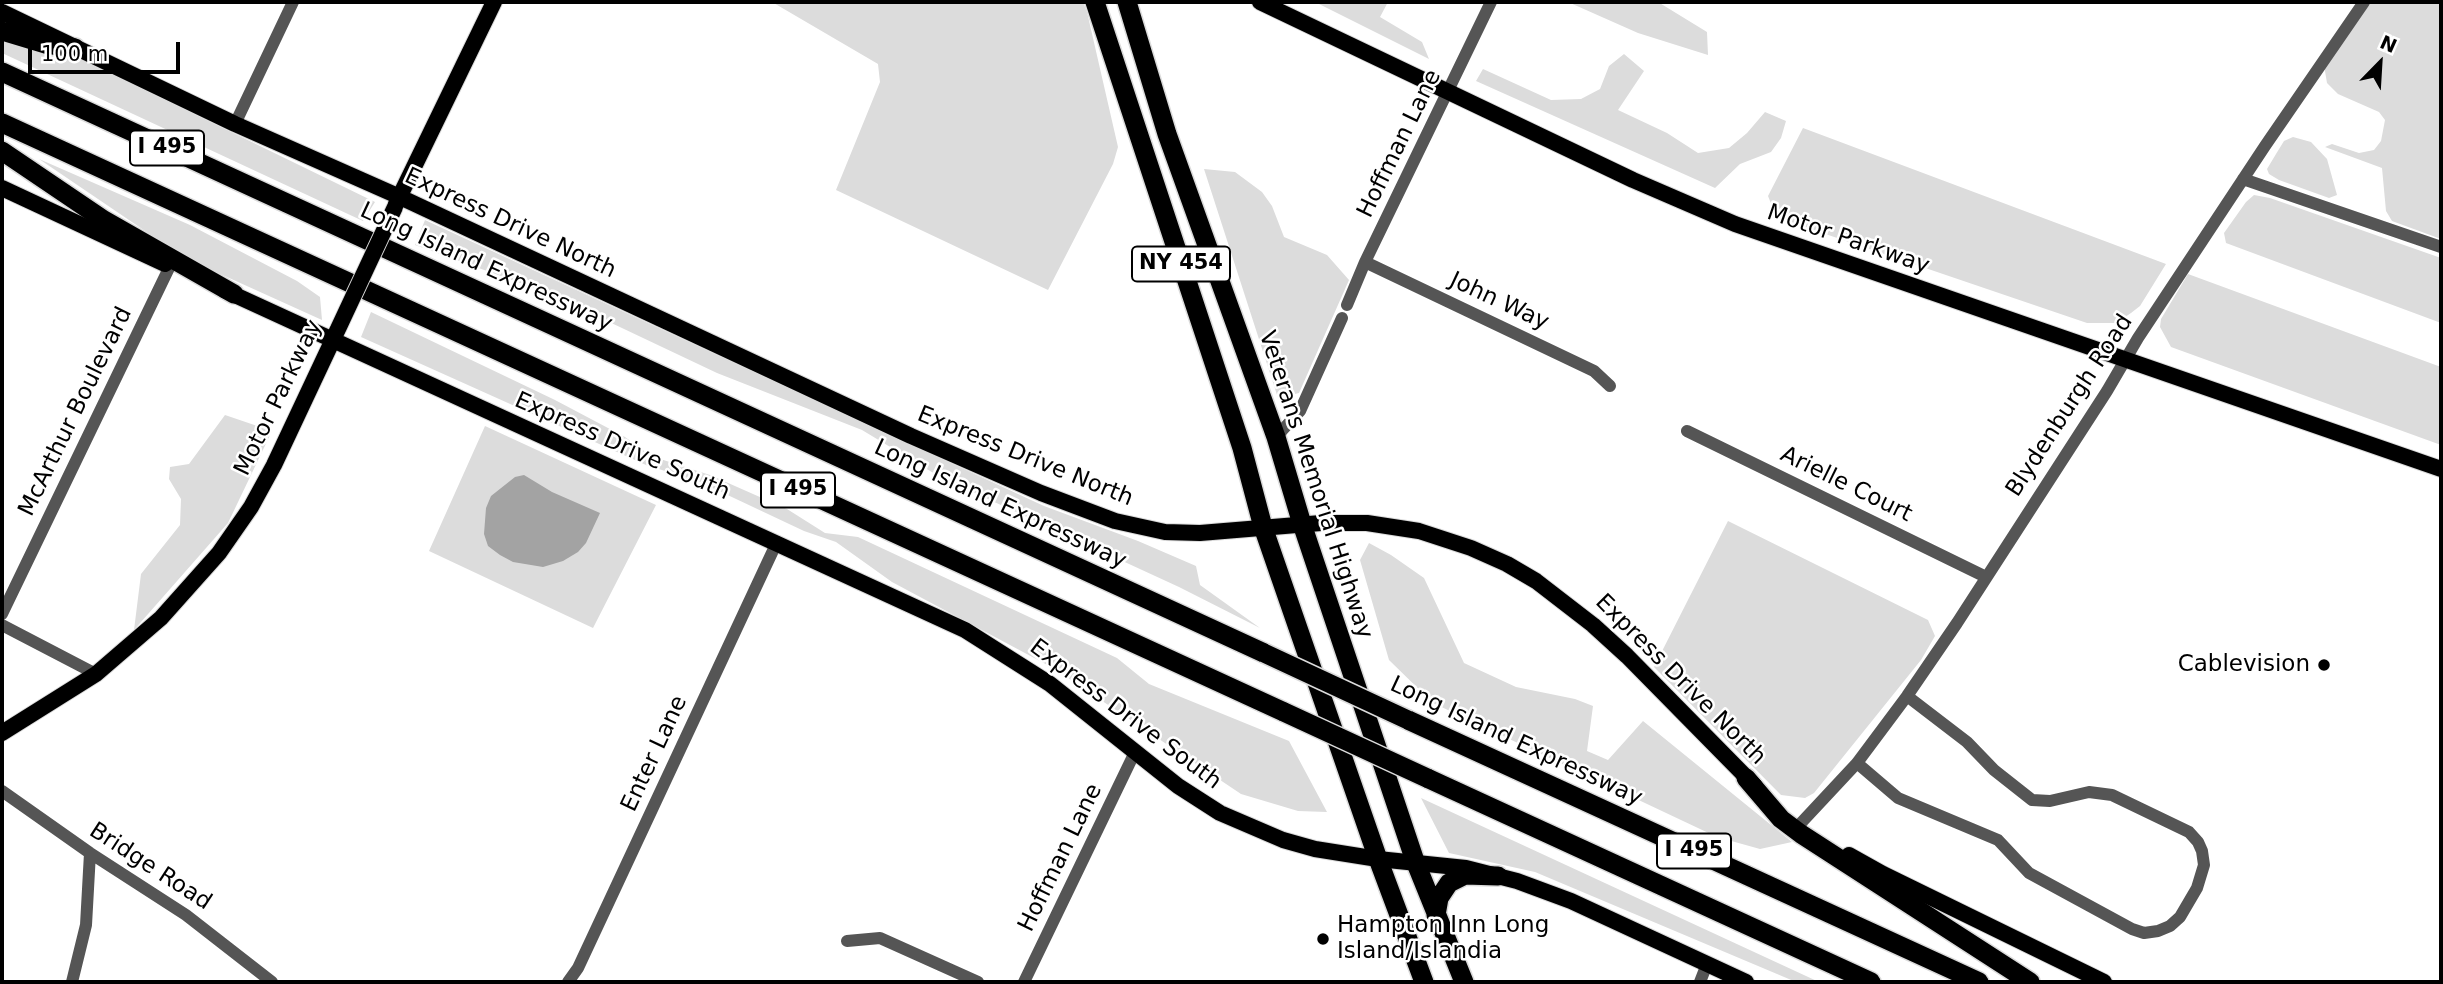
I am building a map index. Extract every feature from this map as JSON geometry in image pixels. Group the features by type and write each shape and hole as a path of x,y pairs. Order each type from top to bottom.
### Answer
{"highway":[{"name":"NY 454","path":"1096,2 1242,448 1263,527 1378,859 1424,982"},
{"name":"Veterans Memorial Highway","path":"1127,2 1167,134 1276,437 1302,524 1415,861 1464,982"},
{"path":"1134,2 1152,84"},
{"path":"2,31 45,44 75,48"},
{"name":"Long Island Expressway","path":"2,72 1979,982"},
{"name":"I 495","path":"2,123 1871,982"},
{"path":"2,151 104,220 234,295"},
{"path":"1746,778 1781,819 1801,834 2030,982"},
{"path":"1436,915 1439,898 1449,883 1465,876 1499,876"}],"main road":[{"name":"Motor Parkway","path":"2,733 96,674 160,618 193,584 251,507 274,465 494,2"},
{"name":"Motor Parkway","path":"1260,2 1633,180 1735,224 2441,469"},
{"name":"Express Drive North","path":"2,12 398,202 911,436 1115,522 1164,532 1200,533 1302,524 1367,523 1419,531 1471,548 1523,573 1572,606 1611,641 1746,778 1801,823 1836,847 1883,874 2104,982"},
{"name":"Express Drive South","path":"2,188 234,295 336,334 965,630 1050,684 1178,786 1220,813 1283,840 1315,849 1466,868 1499,876 1555,894 1746,982"}],"street":[{"path":"235,124 293,2"},
{"name":"Hoffman Lane","path":"1347,305 1491,2"},
{"name":"Blydenburgh Road","path":"1801,823 1857,763 1907,696 2243,179 2364,2"},
{"path":"2243,179 2441,247"},
{"name":"John Way","path":"1366,262 1594,371 1610,386"},
{"name":"McArthur Boulevard","path":"2,614 170,266"},
{"path":"1276,437 1300,411 1342,318"},
{"name":"Arielle Court","path":"1687,431 1986,577"},
{"name":"Enter Lane","path":"568,982 578,968 777,542"},
{"path":"2,625 96,674"},
{"path":"1857,763 1898,798 1998,840 2029,873 2132,929 2144,933 2158,931 2170,926 2180,917 2203,875 2202,851 2189,832 2112,795 2100,792 2050,801 2032,800 1994,770 1967,742 1907,696"},
{"name":"Hoffman Lane","path":"1024,982 1135,752"},
{"name":"Bridge Road","path":"2,791 90,853 191,918 272,982"},
{"path":"72,982 86,925 90,853"},
{"path":"846,941 880,938 978,982"},
{"path":"1700,982 1707,964"}],"shaded area":[{"path":"772,2 1083,2 1118,147 1113,164 1048,290 836,190 880,82 878,64"},
{"path":"1315,2 1388,2 1380,17 1422,42 1429,59"},
{"path":"1568,2 1658,2 1707,32 1708,55 1638,33"},
{"path":"2368,2 2441,2 2441,239 2392,221 2386,211 2382,168 2325,147 2332,144 2359,153 2374,150 2381,141 2385,120 2379,112 2338,94 2327,83 2324,65"},
{"path":"2,38 69,53 375,202 363,221 2,53"},
{"path":"1624,54 1644,71 1618,110 1667,133 1698,153 1729,148 1747,133 1765,112 1786,121 1781,138 1771,152 1740,164 1715,188 1476,81 1483,69 1551,100 1581,99 1600,89 1609,66"},
{"path":"1803,128 2166,264 2140,306 2131,313 2116,323 2087,323 1796,224 1785,219 1772,206 1768,196"},
{"path":"2293,137 2311,142 2327,159 2337,195 2329,198 2269,174 2267,169 2284,141"},
{"path":"39,159 190,225 297,281 320,297 322,320 185,258"},
{"path":"1204,169 1235,172 1262,192 1272,206 1284,237 1327,255 1349,280 1299,393 1278,398"},
{"path":"2254,195 2270,198 2441,258 2441,323 2226,243 2224,233"},
{"path":"425,220 1044,506 1196,566 1200,585 1260,628 1179,587 940,477 862,430 717,373 548,293 415,245"},
{"path":"2188,274 2441,367 2441,445 2171,347 2160,327 2161,319"},
{"path":"371,312 555,400 625,437 651,456 710,475 787,509 825,533 858,537 1117,658 1149,684 1289,741 1327,812 1298,811 1241,794 1053,668 892,582 836,542 804,531 700,482 646,465 361,337"},
{"path":"225,415 272,431 228,523 134,630 141,574 180,525 181,499 169,479 170,467 189,464"},
{"path":"485,426 656,505 593,628 429,551"},
{"path":"524,475 552,492 600,513 586,543 578,552 563,561 543,567 513,562 488,546 484,534 486,508 491,496 515,477"},
{"path":"1728,521 1928,620 1935,636 1921,660 1814,793 1805,798 1781,795 1654,667"},
{"path":"1369,543 1424,578 1464,663 1516,687 1575,699 1593,706 1587,751 1608,760 1643,721 1792,842 1760,849 1717,837 1433,703 1389,660 1360,560"},
{"path":"1421,798 1819,982 1796,982 1535,872 1449,853"}],"place":[{"name":"Cablevision","path":"2324,665"},
{"name":"Hampton Inn Long Island/Islandia","path":"1323,939"}]}
